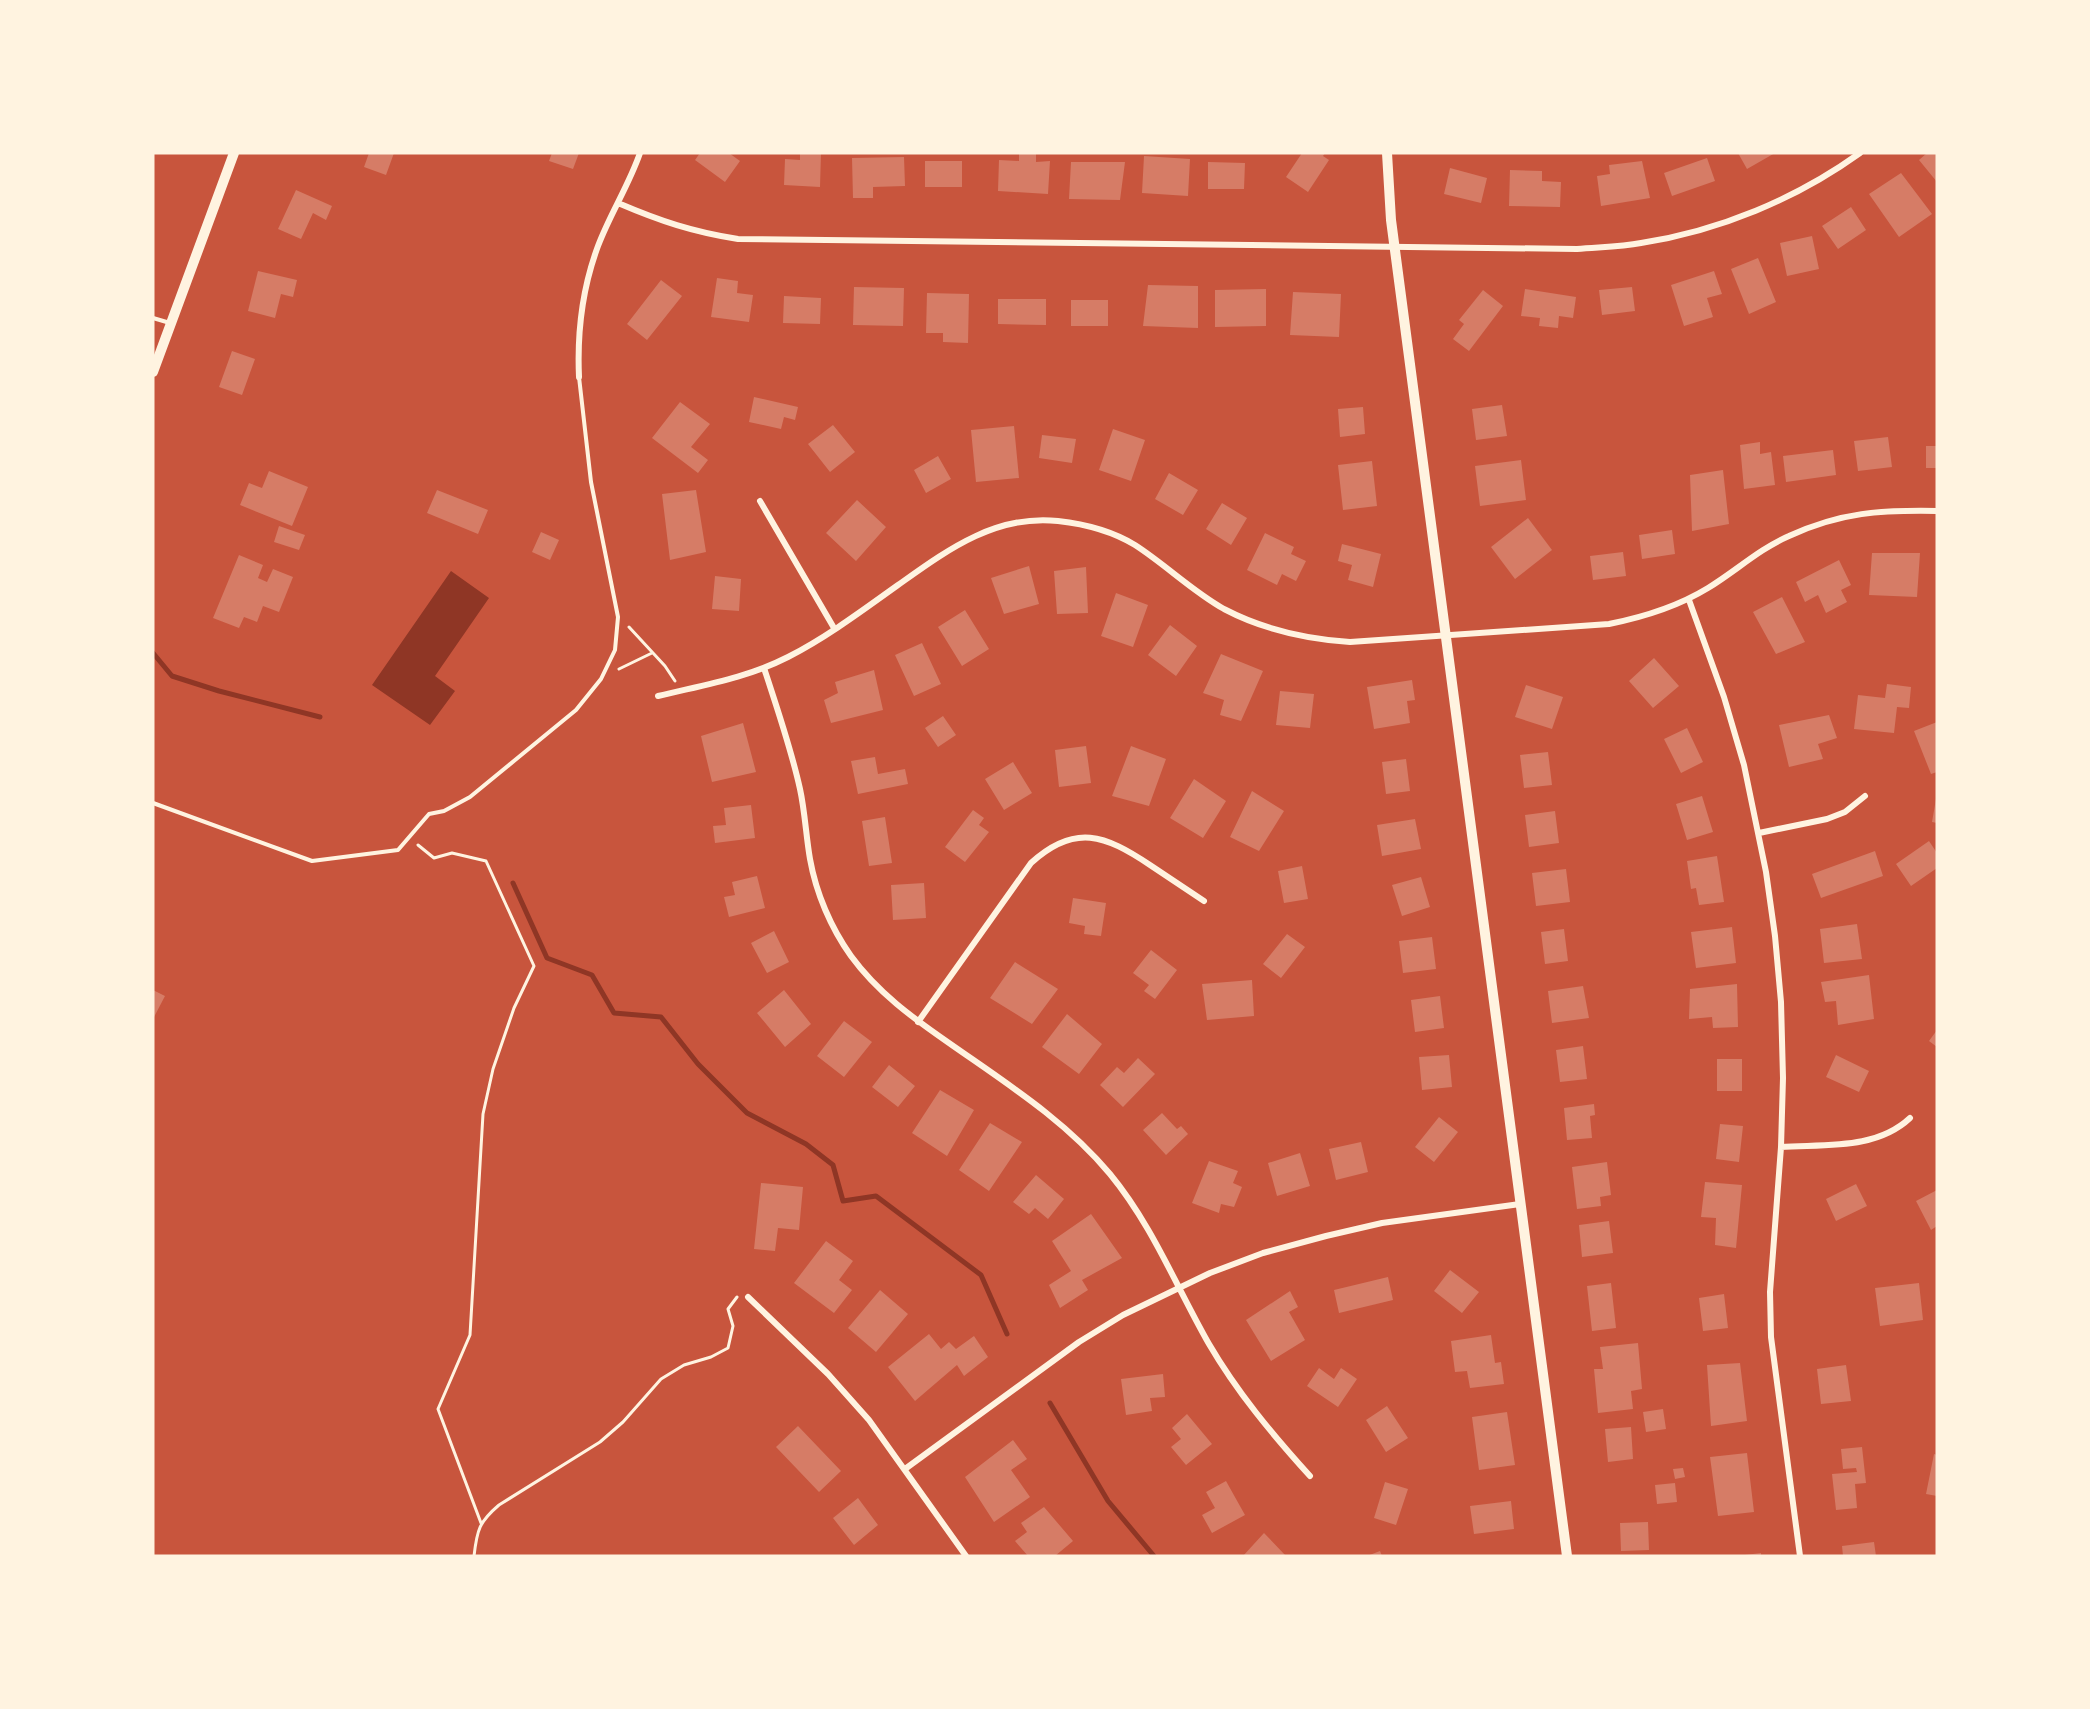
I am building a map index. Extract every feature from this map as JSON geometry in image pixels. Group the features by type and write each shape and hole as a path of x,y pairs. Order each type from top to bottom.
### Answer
{"street":[{"path":"153,372 234,153"},
{"path":"579,377 578,349 581,311 588,275 599,244 640,153"},
{"path":"1387,153 1395,248 1567,1556"},
{"path":"618,203 665,223 702,233 738,238 1577,249 1640,244 1731,220 1773,204 1818,181 1860,153"},
{"path":"760,501 834,628"},
{"path":"658,696 737,678 790,656 950,548 971,536 998,526 1026,521 1055,520 1082,524 1108,532 1126,541 1223,608 1253,623 1286,634 1350,642 1609,624 1640,618 1689,600 1787,536 1818,524 1850,515 1884,510 1937,511"},
{"path":"1689,600 1724,697 1743,765 1759,834 1775,936 1781,1002 1783,1078 1781,1147 1770,1292 1771,1337 1800,1556"},
{"path":"764,668 800,790 810,862 819,894 832,925 850,955 873,984 899,1007 1050,1114 1080,1141 1110,1174 1137,1210 1160,1249 1209,1345 1271,1433 1310,1476"},
{"path":"1759,834 1827,819 1845,812 1866,796"},
{"path":"918,1022 1031,862 1044,850 1060,843 1077,838 1096,838 1114,843 1204,901"},
{"path":"1781,1147 1867,1141 1885,1135 1910,1118"},
{"path":"905,1469 1079,1342 1123,1315 1178,1287 1263,1253 1326,1236 1382,1223 1520,1204"},
{"path":"748,1297 828,1374 869,1420 966,1556"}],"lane":[{"path":"153,318 171,323"},
{"path":"153,803 312,861 398,850 429,814 444,811 486,786 576,710 602,679 615,650 618,617 591,482 579,377"}],"path":[{"path":"618,617 674,677 678,691"},
{"path":"602,679 652,653"},
{"path":"409,838 434,858 452,853 486,861 534,966 514,1008 490,1080 483,1114 471,1335 438,1409 481,1523"},
{"path":"474,1556 476,1536 481,1523 499,1505 600,1442 623,1422 661,1379 684,1365 711,1357 728,1348 733,1326 728,1309 740,1293 748,1297"}],"shaded area":[{"path":"451,571 489,598 435,676 455,691 430,725 372,685"}],"building":[{"path":"369,153 394,153 386,175 364,167"},
{"path":"552,153 579,153 573,169 549,161"},
{"path":"700,153 729,153 740,161 725,182 695,160"},
{"path":"800,153 821,153 820,187 784,185 785,159 800,160"},
{"path":"1019,153 1036,153 1036,162 1050,161 1048,194 998,191 999,160 1019,161"},
{"path":"1302,153 1325,153 1323,156 1329,160 1308,192 1286,177"},
{"path":"1738,153 1775,153 1747,169"},
{"path":"1927,153 1937,153 1937,182 1919,160"},
{"path":"1144,156 1190,159 1188,196 1142,193"},
{"path":"904,157 905,186 873,187 873,198 853,198 852,158"},
{"path":"1707,158 1715,181 1672,196 1664,173"},
{"path":"925,161 962,161 962,187 925,187"},
{"path":"1642,161 1650,198 1601,206 1597,176 1610,174 1609,165"},
{"path":"1071,162 1125,162 1120,200 1069,199"},
{"path":"1208,162 1245,163 1244,189 1208,189"},
{"path":"1450,168 1487,178 1481,203 1444,194"},
{"path":"1510,170 1542,171 1542,181 1561,182 1560,207 1509,206"},
{"path":"1901,173 1932,214 1899,237 1869,194"},
{"path":"296,190 332,206 326,220 313,213 301,239 278,229"},
{"path":"1851,207 1866,230 1838,249 1822,226"},
{"path":"1812,236 1819,269 1787,276 1780,243"},
{"path":"1758,258 1776,302 1749,314 1731,269"},
{"path":"258,271 297,280 293,297 281,294 275,318 248,311"},
{"path":"1714,271 1722,294 1707,298 1713,317 1684,326 1671,285"},
{"path":"717,278 738,281 737,293 753,295 749,322 711,317"},
{"path":"661,280 682,296 647,340 627,324"},
{"path":"1148,285 1198,286 1198,328 1143,326"},
{"path":"854,287 904,288 903,326 853,325"},
{"path":"1632,287 1635,311 1602,315 1599,290"},
{"path":"1266,289 1266,326 1215,327 1215,290"},
{"path":"1525,289 1576,297 1573,318 1559,316 1558,328 1539,326 1540,318 1521,316"},
{"path":"1483,290 1503,306 1469,351 1453,339 1464,324 1459,320"},
{"path":"1293,292 1341,294 1339,337 1290,335"},
{"path":"927,293 969,294 968,343 943,342 943,333 926,333"},
{"path":"784,296 821,298 820,324 783,323"},
{"path":"998,299 1046,299 1046,325 998,324"},
{"path":"1071,300 1108,300 1108,326 1071,326"},
{"path":"232,351 255,359 242,395 219,387"},
{"path":"754,397 798,407 795,420 784,417 781,429 749,422"},
{"path":"680,402 710,424 691,447 708,460 698,473 652,438"},
{"path":"1502,405 1507,436 1476,440 1472,409"},
{"path":"1363,407 1365,434 1340,437 1338,409"},
{"path":"833,425 855,452 830,472 808,444"},
{"path":"1014,426 1019,478 976,482 971,430"},
{"path":"1113,429 1145,440 1131,481 1099,470"},
{"path":"1042,435 1076,439 1072,463 1039,458"},
{"path":"1888,437 1892,467 1858,471 1854,441"},
{"path":"1760,442 1760,454 1771,452 1775,485 1744,489 1740,445"},
{"path":"1926,446 1937,446 1937,468 1926,468"},
{"path":"1833,450 1836,475 1786,482 1783,456"},
{"path":"938,456 951,479 926,493 914,470"},
{"path":"1521,460 1526,500 1480,506 1475,466"},
{"path":"1372,461 1377,506 1343,510 1338,465"},
{"path":"1723,470 1729,524 1692,531 1690,475"},
{"path":"269,471 308,487 292,526 240,505 249,483 262,488"},
{"path":"1169,473 1198,490 1183,515 1155,499"},
{"path":"437,490 488,510 478,534 427,513"},
{"path":"696,490 706,552 670,560 662,494"},
{"path":"857,500 886,527 856,561 826,533"},
{"path":"1222,503 1247,518 1231,545 1206,529"},
{"path":"1528,518 1552,550 1515,579 1491,547"},
{"path":"279,526 305,535 299,550 274,542"},
{"path":"1672,530 1675,554 1642,559 1639,535"},
{"path":"541,532 559,540 550,560 532,552"},
{"path":"1265,533 1294,547 1291,554 1306,561 1296,581 1282,574 1277,585 1247,570"},
{"path":"1342,544 1381,554 1373,587 1348,580 1352,565 1338,561"},
{"path":"1623,552 1626,576 1593,580 1590,556"},
{"path":"1872,553 1920,553 1917,597 1869,595"},
{"path":"239,555 263,565 258,578 267,582 273,569 293,577 279,612 263,606 257,622 244,617 239,628 213,618"},
{"path":"1839,560 1851,585 1841,590 1847,602 1826,613 1818,595 1805,602 1796,582"},
{"path":"1029,566 1039,604 1004,614 991,578"},
{"path":"1086,567 1088,613 1057,614 1054,571"},
{"path":"715,576 741,579 739,611 712,609"},
{"path":"1116,593 1148,605 1133,647 1101,636"},
{"path":"1782,597 1805,642 1776,654 1753,612"},
{"path":"965,610 989,649 962,666 938,627"},
{"path":"1170,625 1197,646 1176,676 1148,655"},
{"path":"922,643 941,684 914,696 895,655"},
{"path":"1221,654 1263,671 1241,721 1220,715 1224,700 1203,693"},
{"path":"1654,658 1679,686 1653,708 1629,681"},
{"path":"874,670 883,710 831,723 824,700 838,693 835,682"},
{"path":"1412,680 1415,700 1407,701 1410,723 1374,729 1367,687"},
{"path":"1887,684 1911,687 1909,708 1897,707 1894,733 1854,729 1858,695 1885,698"},
{"path":"1526,685 1563,697 1552,729 1515,717"},
{"path":"1280,691 1314,694 1310,728 1276,725"},
{"path":"1829,715 1837,738 1818,744 1823,759 1789,767 1779,725"},
{"path":"943,716 956,735 938,747 925,728"},
{"path":"1937,722 1937,772 1931,774 1914,731"},
{"path":"743,723 756,772 712,782 701,736"},
{"path":"1687,728 1703,762 1681,773 1664,739"},
{"path":"1086,746 1091,783 1059,787 1055,750"},
{"path":"1131,746 1166,759 1149,806 1112,796"},
{"path":"1548,752 1552,785 1524,788 1520,755"},
{"path":"875,757 878,774 905,769 908,784 858,794 851,761"},
{"path":"1406,759 1410,791 1386,794 1382,762"},
{"path":"1013,762 1032,793 1004,810 985,779"},
{"path":"1194,779 1226,801 1203,838 1170,818"},
{"path":"1252,791 1284,811 1259,851 1230,837"},
{"path":"1702,796 1713,832 1687,840 1676,804"},
{"path":"1937,799 1937,823 1932,822"},
{"path":"751,805 755,838 715,843 713,826 726,825 724,808"},
{"path":"973,810 984,818 979,825 989,832 965,862 945,847"},
{"path":"1555,811 1559,843 1529,847 1525,815"},
{"path":"885,817 892,863 869,866 862,821"},
{"path":"1415,819 1421,849 1382,856 1377,825"},
{"path":"1929,841 1937,853 1937,868 1911,886 1896,864"},
{"path":"1875,851 1883,876 1821,898 1812,874"},
{"path":"1717,856 1724,902 1699,905 1696,888 1691,889 1687,861"},
{"path":"1302,866 1308,899 1284,903 1278,871"},
{"path":"1566,869 1570,902 1536,906 1532,873"},
{"path":"757,876 765,908 729,917 724,897 735,895 732,882"},
{"path":"1421,877 1430,907 1402,916 1392,885"},
{"path":"924,883 926,918 893,920 891,885"},
{"path":"1073,898 1106,903 1101,936 1084,934 1085,926 1069,923"},
{"path":"1857,924 1862,959 1824,963 1820,929"},
{"path":"1732,927 1736,963 1696,968 1691,932"},
{"path":"1564,929 1568,961 1545,964 1541,932"},
{"path":"774,931 789,962 767,973 751,943"},
{"path":"1287,934 1305,947 1281,978 1263,964"},
{"path":"1432,937 1436,969 1403,973 1399,941"},
{"path":"1151,950 1177,970 1155,999 1144,991 1149,985 1133,973"},
{"path":"1015,962 1058,989 1032,1024 990,998"},
{"path":"1869,975 1874,1019 1838,1025 1836,1001 1825,1002 1821,982"},
{"path":"1252,980 1254,1016 1207,1020 1202,984"},
{"path":"1737,984 1738,1027 1713,1028 1712,1017 1689,1019 1690,989"},
{"path":"1583,986 1589,1018 1552,1023 1548,991"},
{"path":"153,990 165,996 153,1019"},
{"path":"784,990 811,1024 785,1047 757,1013"},
{"path":"1440,996 1444,1028 1415,1032 1411,1000"},
{"path":"1067,1014 1102,1044 1079,1074 1042,1047"},
{"path":"844,1021 872,1042 844,1077 817,1056"},
{"path":"1937,1030 1937,1047 1929,1041"},
{"path":"1583,1046 1587,1079 1560,1082 1556,1050"},
{"path":"1449,1055 1452,1087 1422,1090 1419,1057"},
{"path":"1836,1055 1869,1071 1859,1092 1826,1077"},
{"path":"1138,1058 1155,1074 1123,1107 1100,1085 1117,1067 1124,1073"},
{"path":"1717,1059 1742,1059 1742,1091 1717,1091"},
{"path":"889,1065 915,1086 898,1107 872,1087"},
{"path":"940,1090 974,1110 947,1156 912,1133"},
{"path":"1594,1104 1595,1115 1590,1116 1592,1138 1567,1140 1564,1108"},
{"path":"1162,1113 1177,1129 1181,1126 1188,1134 1166,1155 1143,1130"},
{"path":"1439,1117 1458,1132 1434,1162 1415,1147"},
{"path":"990,1123 1022,1142 989,1191 959,1170"},
{"path":"1720,1124 1743,1126 1739,1162 1716,1159"},
{"path":"1361,1142 1368,1172 1336,1180 1329,1149"},
{"path":"1300,1153 1310,1186 1277,1196 1268,1163"},
{"path":"1209,1161 1238,1171 1233,1183 1242,1187 1234,1207 1221,1204 1219,1213 1192,1203"},
{"path":"1607,1162 1611,1195 1600,1197 1601,1206 1577,1209 1572,1167"},
{"path":"1036,1175 1064,1199 1048,1219 1035,1208 1029,1214 1013,1202"},
{"path":"1705,1182 1742,1185 1736,1248 1715,1245 1716,1218 1701,1217"},
{"path":"761,1183 803,1187 799,1230 778,1228 775,1251 754,1249"},
{"path":"1856,1184 1867,1206 1836,1221 1826,1199"},
{"path":"1937,1190 1937,1226 1931,1230 1916,1201"},
{"path":"1091,1214 1122,1258 1082,1280 1088,1290 1060,1308 1049,1285 1071,1271 1052,1241"},
{"path":"1609,1221 1613,1253 1582,1257 1579,1225"},
{"path":"826,1241 853,1261 839,1280 852,1290 834,1313 794,1283"},
{"path":"1450,1270 1479,1292 1462,1313 1434,1291"},
{"path":"1388,1277 1393,1300 1339,1313 1334,1290"},
{"path":"1611,1283 1616,1328 1592,1331 1587,1286"},
{"path":"1919,1283 1923,1320 1880,1326 1875,1288"},
{"path":"880,1290 908,1314 876,1352 848,1328"},
{"path":"1290,1291 1298,1307 1289,1312 1305,1340 1271,1361 1246,1320"},
{"path":"1724,1294 1728,1328 1703,1331 1699,1298"},
{"path":"929,1334 941,1349 949,1342 956,1349 974,1336 988,1357 964,1376 957,1365 915,1401 888,1367"},
{"path":"1491,1335 1495,1363 1501,1362 1504,1384 1470,1388 1467,1371 1455,1372 1451,1341"},
{"path":"1638,1343 1642,1389 1631,1391 1633,1409 1598,1413 1594,1369 1603,1369 1600,1347"},
{"path":"1740,1363 1747,1421 1711,1426 1707,1365"},
{"path":"1846,1365 1851,1401 1821,1404 1817,1369"},
{"path":"1319,1368 1334,1379 1341,1368 1357,1379 1338,1407 1307,1386"},
{"path":"1163,1374 1165,1397 1150,1398 1152,1411 1126,1415 1121,1379"},
{"path":"1387,1406 1408,1438 1386,1452 1366,1420"},
{"path":"1663,1409 1666,1429 1646,1432 1643,1412"},
{"path":"1507,1412 1515,1465 1479,1470 1472,1417"},
{"path":"1187,1414 1212,1444 1186,1465 1171,1447 1181,1439 1172,1428"},
{"path":"798,1426 841,1471 819,1492 776,1447"},
{"path":"1631,1427 1633,1459 1608,1462 1605,1429"},
{"path":"1013,1440 1027,1459 1011,1470 1030,1497 994,1522 965,1477"},
{"path":"1862,1447 1866,1483 1855,1484 1857,1508 1836,1510 1832,1474 1857,1472 1856,1468 1843,1469 1841,1449"},
{"path":"1747,1453 1754,1512 1718,1516 1710,1457"},
{"path":"1934,1454 1937,1455 1937,1496 1926,1494"},
{"path":"1683,1468 1685,1477 1675,1479 1673,1469"},
{"path":"1226,1481 1245,1515 1212,1533 1202,1515 1215,1508 1206,1492"},
{"path":"1385,1482 1408,1489 1396,1525 1374,1518"},
{"path":"1675,1483 1677,1502 1657,1504 1655,1485"},
{"path":"858,1498 878,1525 854,1545 833,1518"},
{"path":"1511,1501 1514,1529 1474,1534 1470,1506"},
{"path":"1044,1507 1073,1541 1055,1556 1028,1556 1015,1541 1027,1532 1021,1523"},
{"path":"1648,1522 1649,1550 1621,1551 1620,1523"},
{"path":"1264,1533 1286,1556 1243,1556"},
{"path":"1874,1542 1876,1556 1843,1556 1842,1546"},
{"path":"1380,1551 1382,1556 1367,1556"},
{"path":"1761,1553 1761,1556 1745,1556 1745,1555"}],"waterway":[{"path":"153,653 172,676 219,691 320,717"},
{"path":"513,883 547,958 592,975 614,1013 661,1017 698,1064 747,1113 806,1144 833,1165 843,1201 876,1196 981,1275 1007,1334"},
{"path":"1050,1403 1108,1501 1154,1556"}]}
